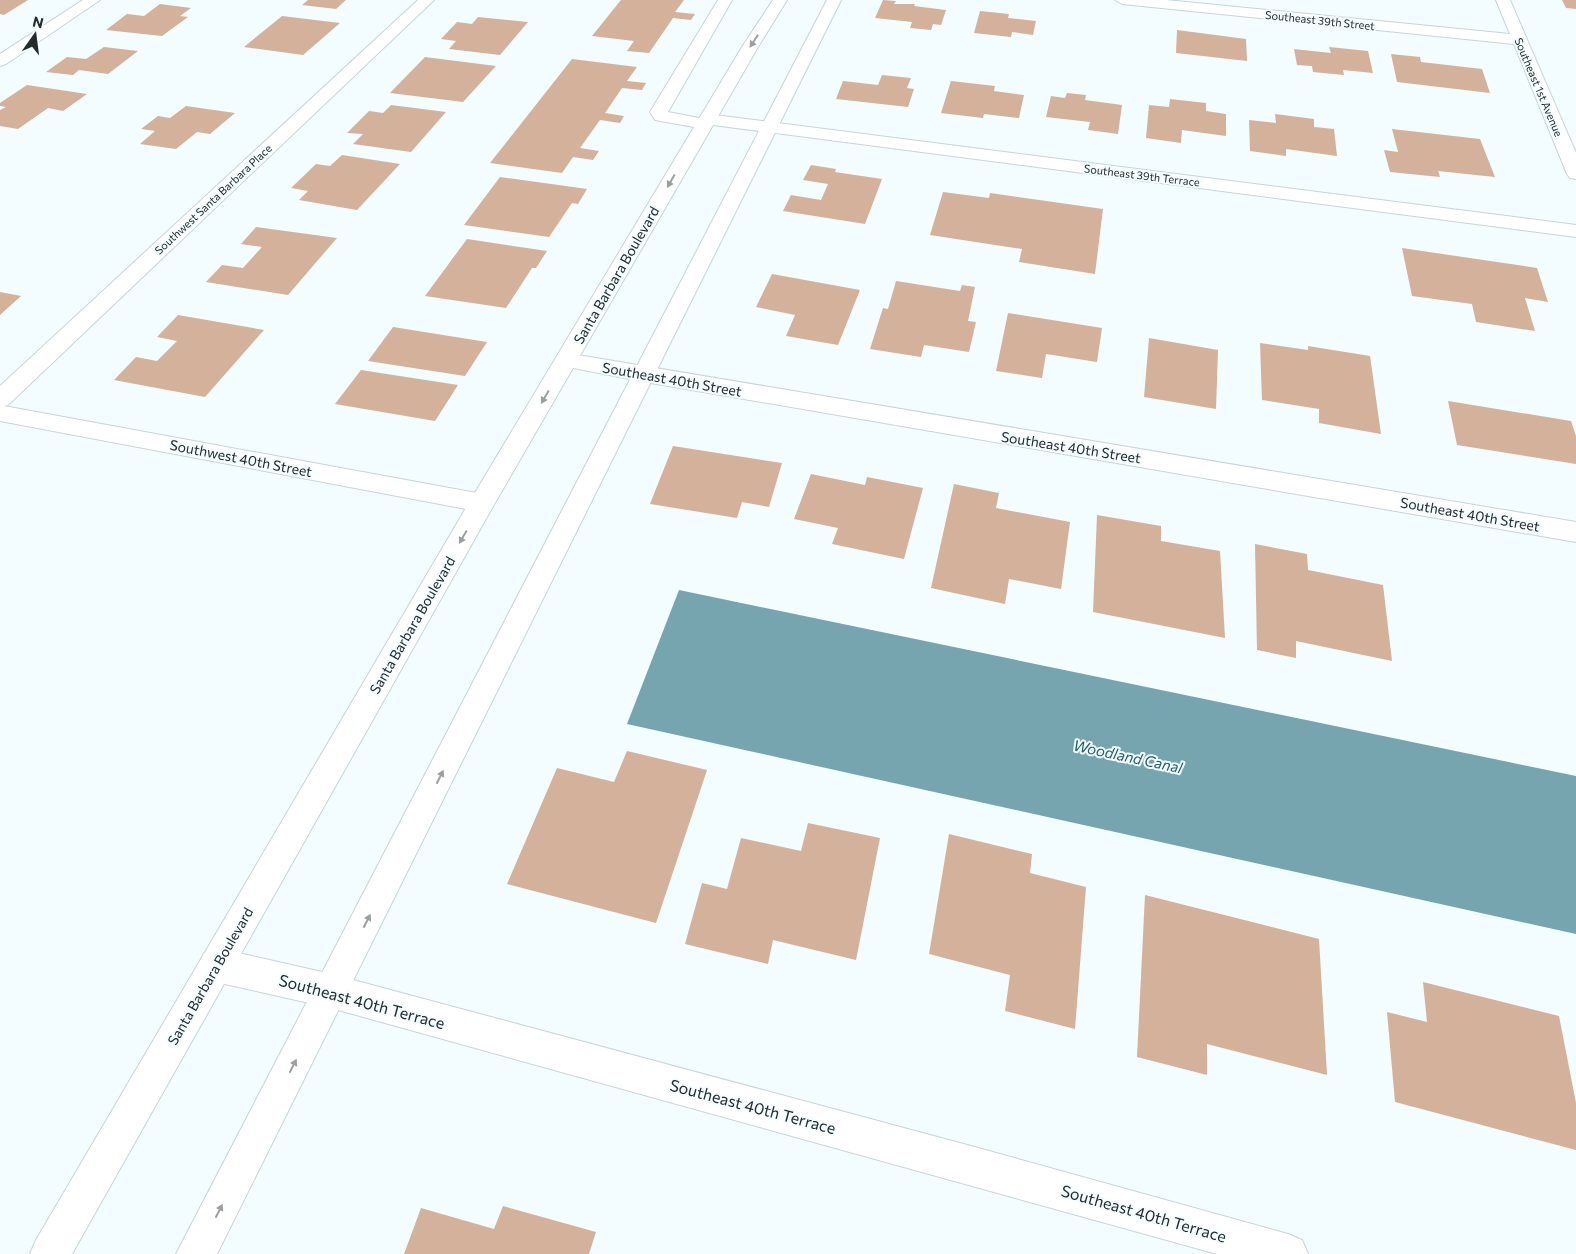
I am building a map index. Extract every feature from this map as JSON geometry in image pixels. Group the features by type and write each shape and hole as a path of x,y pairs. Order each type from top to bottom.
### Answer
{"street":[{"path":"0,61 93,0"},
{"name":"Southwest Santa Barbara Place","path":"0,398 426,0"},
{"name":"Southeast 39th Terrace","path":"726,0 659,112 661,116 771,127 1576,231"},
{"name":"Santa Barbara Boulevard","path":"50,1254 482,503 706,121 780,0"},
{"path":"196,1254 645,375 834,0"},
{"name":"Southeast 39th Street","path":"1122,0 1519,40"},
{"name":"Southeast 1st Avenue","path":"1503,0 1576,174"},
{"name":"Southeast 40th Street","path":"566,360 645,375 1576,532"},
{"name":"Southwest 40th Street","path":"0,413 482,503"},
{"name":"Southeast 40th Terrace","path":"216,965 331,992 982,1168 1288,1254"}],"water":[{"name":"Woodland Canal","path":"679,590 1576,776 1576,934 627,724"}],"building":[{"path":"0,0 28,0 4,15 0,14"},
{"path":"308,0 346,0 336,9 302,5"},
{"path":"621,0 684,0 675,12 695,14 691,20 673,18 649,53 627,51 634,41 592,36"},
{"path":"883,0 896,1 894,4 915,4 914,6 946,10 941,25 933,24 931,30 910,28 912,22 875,18"},
{"path":"1562,0 1576,0 1576,9 1566,8"},
{"path":"160,4 191,8 180,16 188,17 162,36 106,30 127,14 144,16"},
{"path":"980,11 1009,14 1008,18 1036,21 1033,35 1012,32 1011,37 974,33"},
{"path":"282,16 340,23 303,55 244,47"},
{"path":"478,17 528,22 500,55 449,49 456,41 441,39 457,22 472,24"},
{"path":"1177,30 1246,39 1247,61 1176,53"},
{"path":"104,47 138,51 108,74 79,70 73,75 46,72 67,57 86,59"},
{"path":"1329,47 1368,51 1373,73 1343,70 1344,75 1313,72 1312,66 1297,65 1294,49 1331,53"},
{"path":"1391,54 1420,57 1421,62 1482,69 1490,93 1397,82"},
{"path":"425,57 496,66 463,102 390,93"},
{"path":"572,59 637,67 627,81 646,83 642,90 622,88 605,113 624,116 620,123 600,120 580,148 599,151 593,160 573,157 562,173 490,163"},
{"path":"882,75 911,78 907,88 914,89 908,107 836,99 843,81 878,85"},
{"path":"951,81 995,86 994,91 1024,95 1019,118 984,114 983,118 941,113"},
{"path":"27,85 87,94 63,111 48,108 18,129 0,126 0,110 6,107 0,106 0,103"},
{"path":"1067,93 1086,95 1085,100 1122,105 1118,134 1088,130 1090,122 1046,117 1051,96 1065,98"},
{"path":"1170,99 1206,103 1206,111 1226,114 1226,136 1182,130 1181,143 1146,138 1149,105 1169,107"},
{"path":"391,105 446,112 411,152 353,144 363,134 347,133 369,111 383,113"},
{"path":"186,106 235,113 210,134 197,132 176,149 140,144 155,131 141,129 158,116 170,118"},
{"path":"1275,114 1314,119 1314,127 1334,129 1337,156 1286,149 1286,156 1250,151 1249,120 1276,123"},
{"path":"1392,129 1480,139 1495,177 1438,171 1440,177 1390,172 1384,150 1398,152"},
{"path":"342,155 400,164 357,210 299,200 308,191 291,188 316,164 330,166"},
{"path":"811,165 836,169 835,172 882,179 865,224 783,211 791,195 821,200 828,184 803,180"},
{"path":"500,177 587,189 578,204 572,203 549,237 464,225"},
{"path":"943,192 989,198 990,193 1103,209 1095,274 1019,262 1022,249 930,235"},
{"path":"256,227 337,238 288,295 206,282 222,265 243,268 262,247 241,244"},
{"path":"467,239 547,251 536,268 532,268 506,308 425,296"},
{"path":"1402,248 1537,268 1548,302 1525,298 1535,331 1476,322 1472,304 1412,296"},
{"path":"772,274 860,290 838,345 786,336 795,315 756,307"},
{"path":"896,281 960,291 962,285 975,287 968,321 976,322 969,352 924,345 921,357 870,349 883,308 888,309"},
{"path":"0,292 21,296 0,315"},
{"path":"1008,313 1102,328 1097,362 1046,354 1042,378 996,371"},
{"path":"178,315 264,330 205,397 114,380 136,357 157,361 177,341 157,337"},
{"path":"393,327 487,342 465,376 368,361"},
{"path":"1149,338 1218,350 1216,409 1144,397"},
{"path":"1260,343 1308,350 1308,346 1370,356 1381,434 1319,423 1319,409 1262,400"},
{"path":"361,370 458,385 435,421 335,404"},
{"path":"1448,401 1571,421 1576,436 1576,464 1457,445"},
{"path":"673,446 782,463 769,507 742,502 737,518 650,504"},
{"path":"811,474 865,485 867,477 923,488 904,559 832,544 838,528 794,519"},
{"path":"954,484 999,493 996,508 1070,522 1061,589 1009,579 1005,604 931,588"},
{"path":"1097,515 1161,526 1161,541 1220,551 1225,638 1093,612"},
{"path":"1255,544 1307,554 1308,570 1383,585 1392,661 1296,641 1296,658 1257,650"},
{"path":"627,751 707,770 656,923 507,884 557,768 614,782"},
{"path":"808,823 880,838 856,960 773,940 768,964 685,944 702,883 727,889 741,838 801,851"},
{"path":"949,834 1032,854 1030,873 1086,887 1075,1029 1005,1011 1010,975 929,954"},
{"path":"1145,895 1319,939 1327,1075 1207,1044 1207,1075 1137,1057"},
{"path":"1423,982 1559,1016 1576,1103 1576,1150 1395,1102 1387,1012 1427,1022"},
{"path":"503,1206 596,1232 589,1254 404,1254 421,1208 494,1229"}]}
